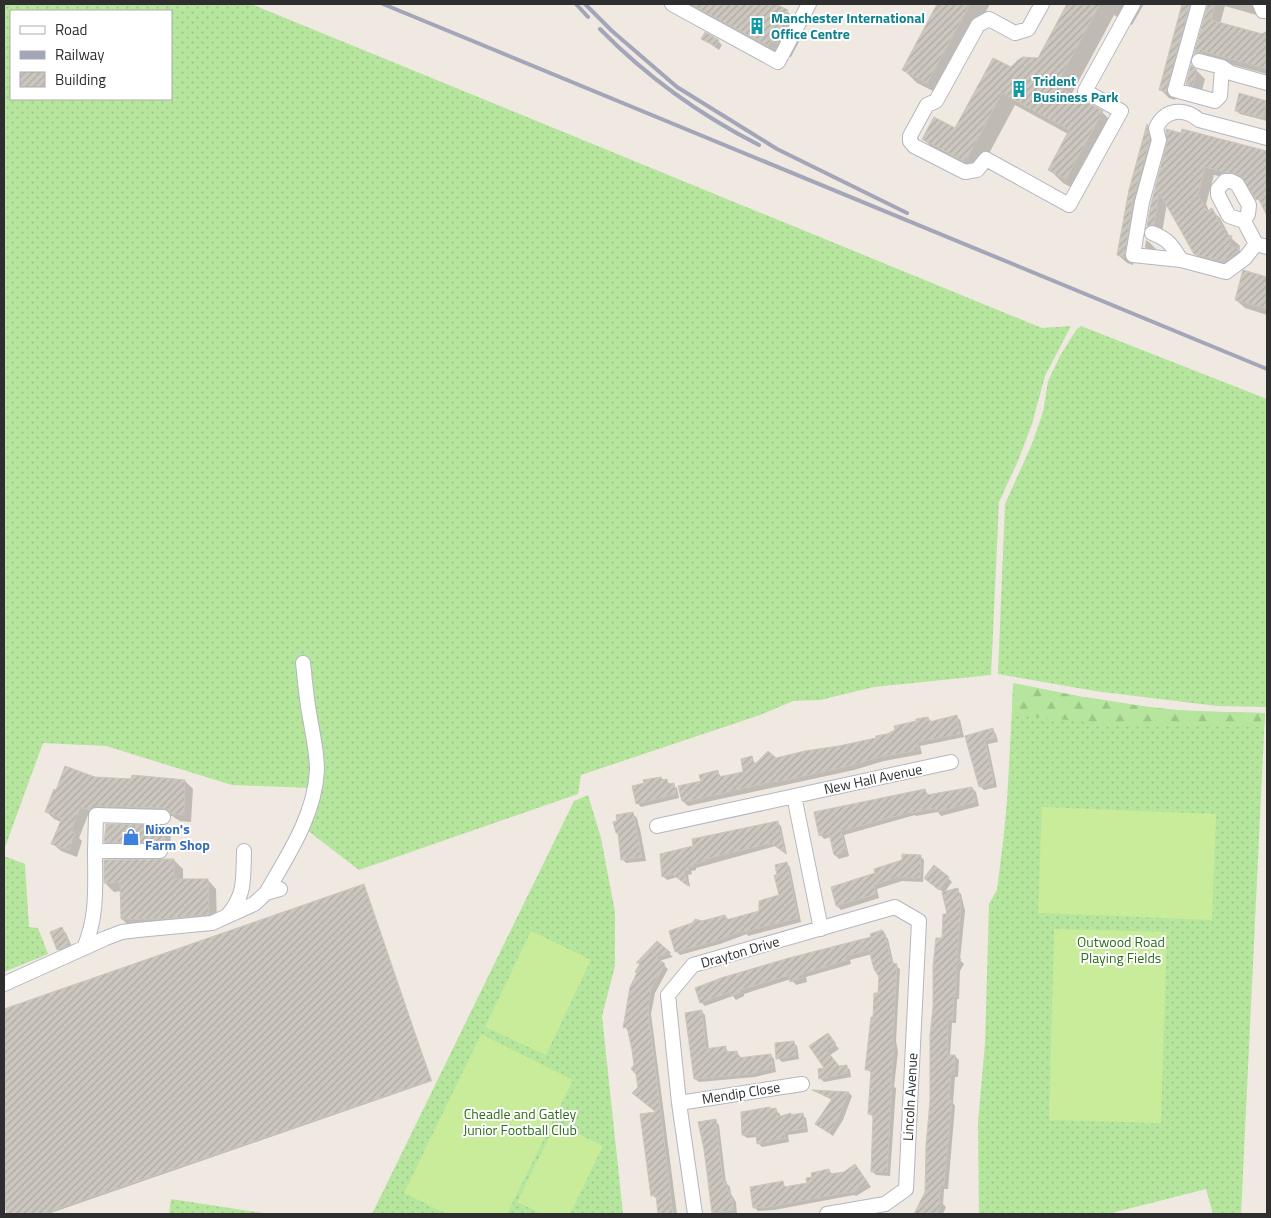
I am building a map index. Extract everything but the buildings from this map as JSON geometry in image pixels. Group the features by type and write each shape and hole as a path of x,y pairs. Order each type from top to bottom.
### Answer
{"street":[{"path":"672,4 778,62 810,4"},
{"path":"1042,4 1028,29 1015,33 989,19 978,25 936,101 927,105 910,136 910,141 914,146 965,172 977,170 986,159 1069,205 1121,110 1085,91 1133,4"},
{"path":"1199,4 1175,90 1215,101 1220,96 1222,67"},
{"path":"1260,4 1263,11 1267,11"},
{"path":"1199,61 1222,67 1231,73 1267,83"},
{"path":"1200,120 1194,115 1178,111 1170,112 1164,116 1157,126 1160,140 1142,202 1133,255 1181,260 1226,272 1262,245 1244,221"},
{"path":"1165,129 1174,118 1192,121 1200,120 1267,138"},
{"path":"1152,233 1164,237 1181,260"},
{"path":"4,984 122,932 166,926 212,923 254,904 266,893 309,812 314,790 317,769 303,663"},
{"name":"New Hall Avenue","path":"657,826 951,762"},
{"path":"794,796 821,929"},
{"path":"84,948 91,932 94,912 96,815 163,817"},
{"path":"95,850 160,851"},
{"path":"226,917 235,908 242,892 244,851"},
{"path":"266,893 280,889"},
{"name":"Drayton Drive","path":"695,1214 679,1103 668,995 693,965 895,907 919,921"},
{"name":"Lincoln Avenue","path":"828,1214 884,1204 906,1189 919,921"},
{"name":"Mendip Close","path":"679,1103 802,1084"}],"green space":[{"path":"4,4 251,4 1042,328 1071,326 1045,376 1032,424 1018,461 999,502 991,675 874,687 820,700 793,701 760,715 581,775 578,794 359,870 307,830 320,738 311,682 311,788 232,785 106,746 43,743 4,850"},
{"path":"1081,326 1267,399 1267,707 1217,706 1095,691 998,674 1005,504 1032,444 1043,412 1048,381 1060,356 1076,330"},
{"path":"1013,683 1098,700 1150,707 1193,711 1265,713 1264,727 1114,725 1012,714"},
{"name":"Outwood Road Playing Fields","path":"1013,691 1092,698 1186,711 1265,713 1241,1214 1213,1214 1206,1189 1108,1214 979,1214 978,1122 985,1044 989,904 997,890 1003,842"},
{"name":"Cheadle and Gatley Junior Football Club","path":"588,795 601,838 615,912 615,966 602,1016 623,1214 372,1214 574,801"},
{"path":"1042,807 1216,814 1212,920 1038,913"},
{"path":"4,856 25,864 29,927 38,928 48,954 4,972"},
{"path":"1054,929 1167,932 1161,1123 1049,1120"},
{"path":"531,931 591,960 546,1055 485,1027"},
{"path":"481,1034 573,1080 507,1214 447,1214 404,1193"},
{"path":"556,1123 603,1146 570,1214 542,1214 517,1202"},
{"path":"171,1199 270,1214 169,1214"}],"railway":[{"path":"383,4 1267,369"},
{"path":"576,4 588,17"},
{"path":"585,4 612,31 677,87 777,149 907,213"},
{"path":"600,29 636,63 695,108 759,145"}],"place":[{"name":"Manchester International Office Centre","path":"757,26"},
{"name":"Trident Business Park","path":"1019,89"},
{"name":"Nixon's Farm Shop","path":"131,837"}]}
